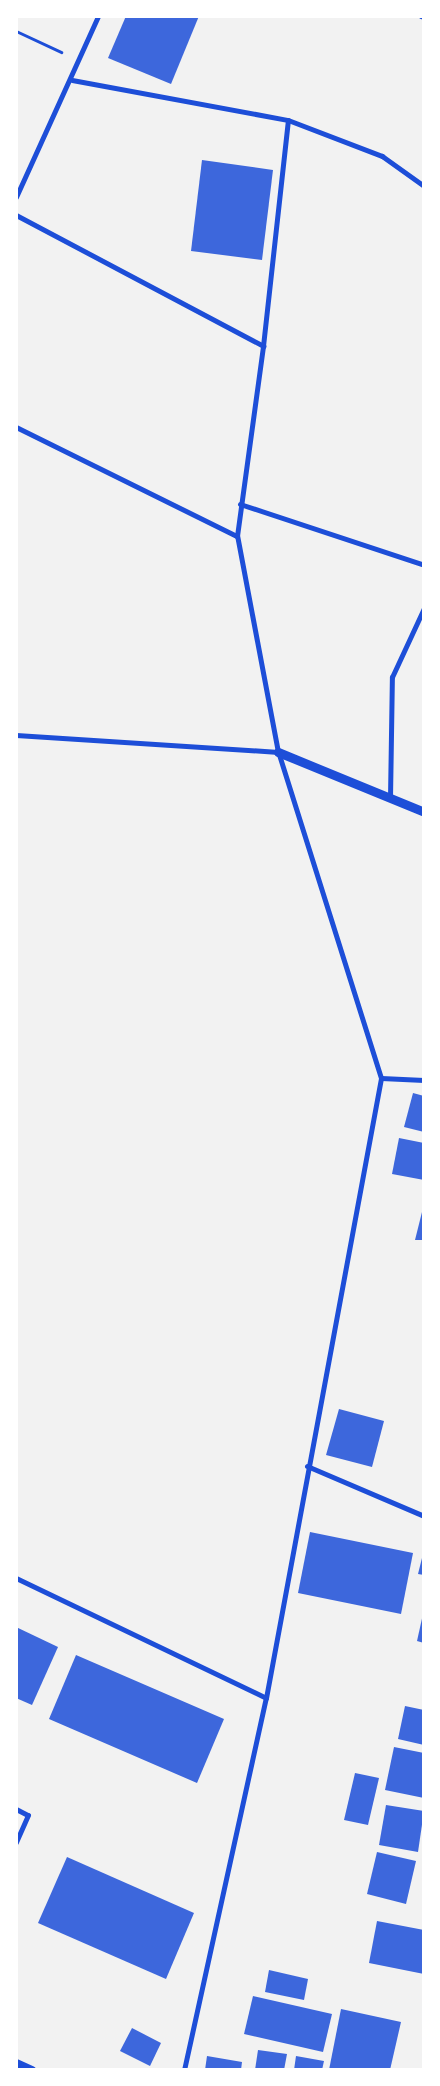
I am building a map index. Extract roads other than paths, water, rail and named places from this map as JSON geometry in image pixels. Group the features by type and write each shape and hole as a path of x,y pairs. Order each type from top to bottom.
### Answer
{"street":[{"path":"16,197 72,80 98,16"},
{"path":"72,80 288,120 382,156 424,186"},
{"path":"184,2070 266,1698 307,1466 381,1078 278,752 237,536 263,346 288,120"},
{"path":"16,215 263,346"},
{"path":"16,426 237,536"},
{"path":"240,504 424,565"},
{"path":"390,798 392,677 424,608"},
{"path":"16,735 278,752 424,812"},
{"path":"381,1078 424,1080"},
{"path":"307,1466 424,1516"},
{"path":"16,1578 266,1698"},
{"path":"16,1809 28,1815 16,1842"},
{"path":"16,2063 31,2070"}]}
